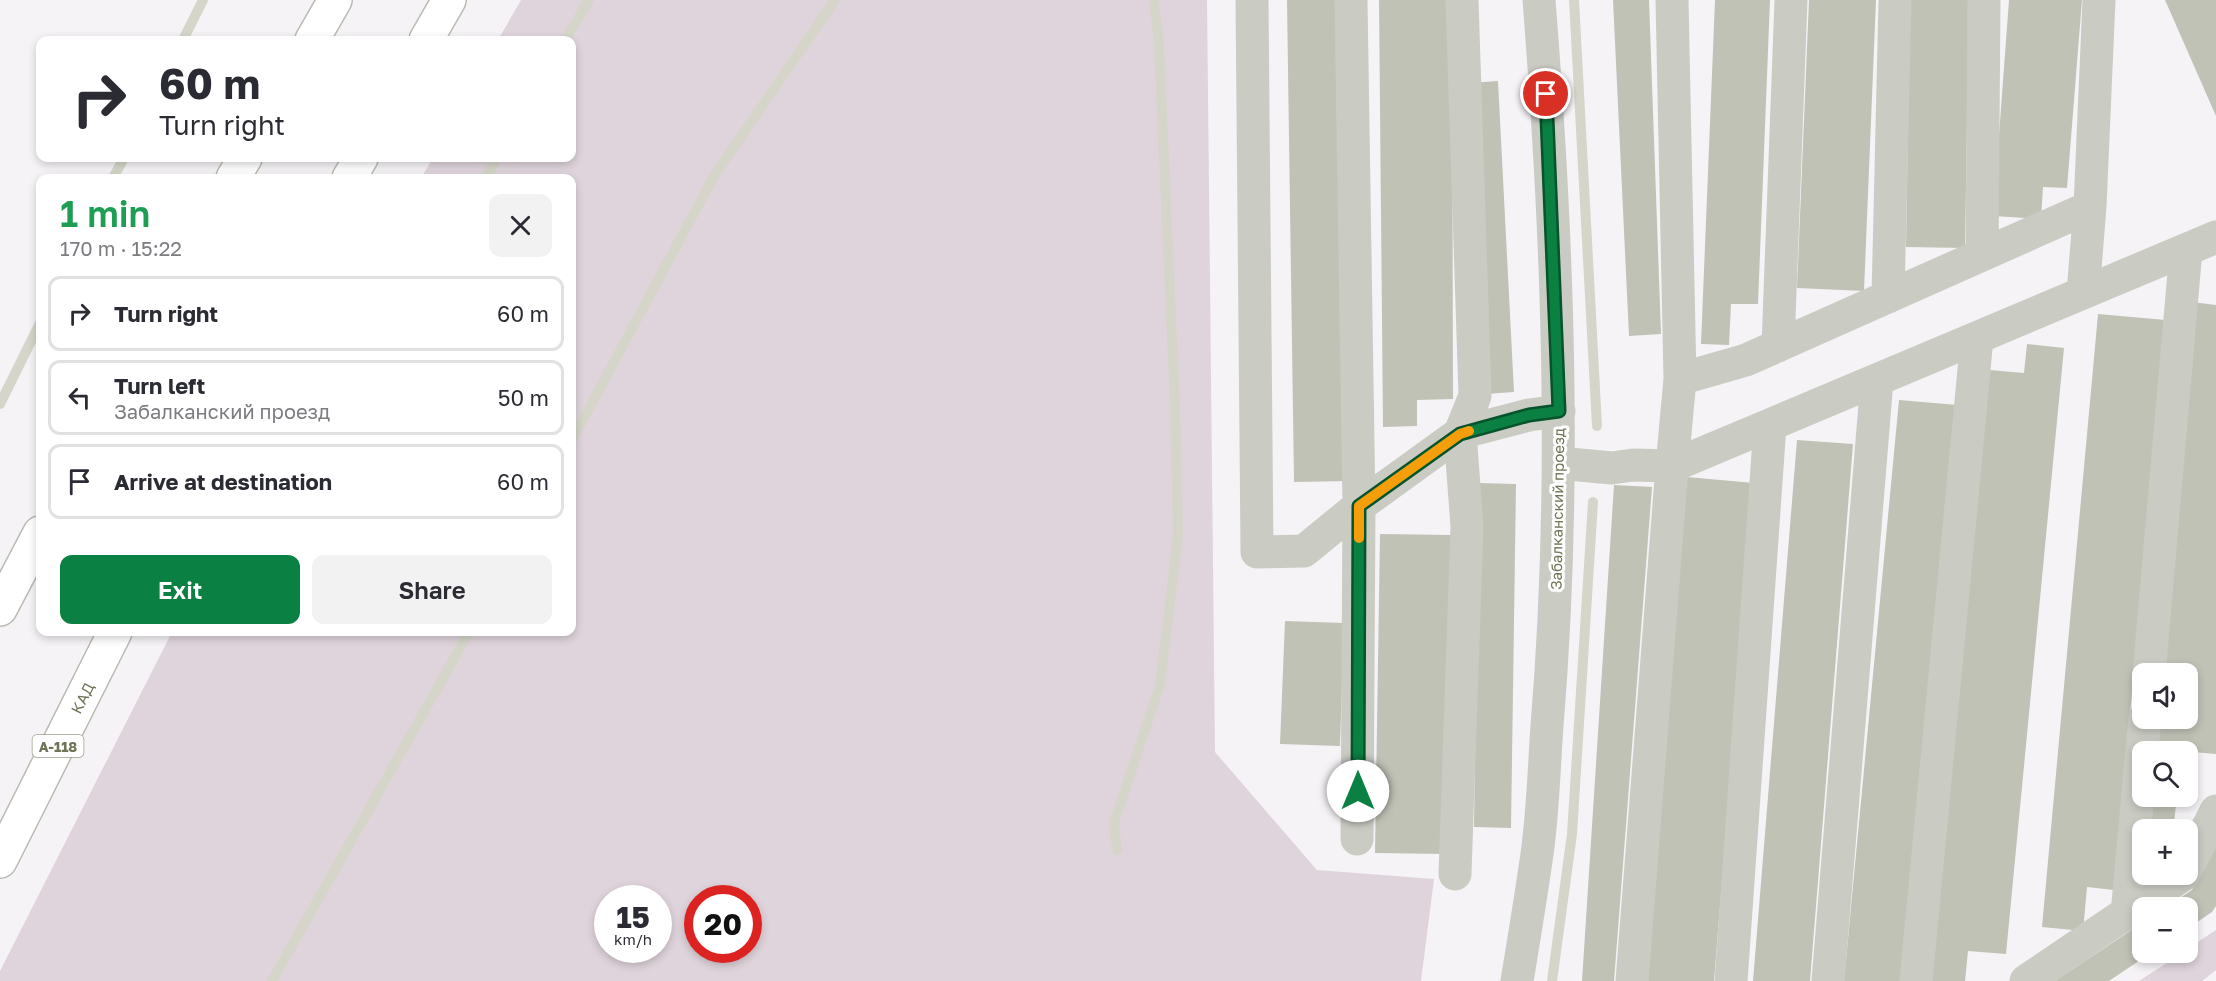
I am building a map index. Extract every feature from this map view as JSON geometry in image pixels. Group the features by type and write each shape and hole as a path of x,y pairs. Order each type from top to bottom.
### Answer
{"highway":[{"path":"314,36 335,0"},
{"path":"428,36 448,0"},
{"path":"0,609 36,541"},
{"name":"КАД","path":"0,861 113,636"}],"street":[{"path":"1252,0 1257,552 1304,551 1359,506 1460,434 1529,415 1559,411"},
{"path":"1351,0 1359,506 1357,839"},
{"path":"1455,874 1467,526 1460,434 1475,396 1462,0"},
{"name":"Забалканский проезд","path":"1517,981 1538,852 1554,643 1559,411 1548,117 1539,0"},
{"path":"1632,981 1680,379 1672,0"},
{"path":"1778,346 1791,0"},
{"path":"1888,297 1895,0"},
{"path":"1982,255 1984,0"},
{"path":"2083,293 2090,207 2099,0"},
{"path":"1680,379 1746,360 2090,207"},
{"path":"1558,463 1612,468 1633,465 1672,466 2216,237"},
{"path":"2150,663 2186,250"},
{"path":"1916,981 1977,338"},
{"path":"1828,981 1877,380"},
{"path":"1731,981 1770,425"},
{"path":"2127,914 2144,729"},
{"path":"2198,846 2216,811"},
{"path":"2026,981 2168,885"}],"shaded area":[{"path":"521,0 1207,0 1215,752 1317,870 1434,879 1421,981 0,981 0,971 170,636 576,636 576,174 423,174 431,162 576,162 576,36 500,36"},
{"path":"2216,930 2216,970 2202,981 2139,981 2167,963 2198,963 2198,942"}],"building":[{"path":"1287,0 1342,0 1350,481 1294,482"},
{"path":"1379,0 1452,0 1453,399 1417,400 1417,426 1383,427"},
{"path":"1613,0 1649,0 1661,334 1629,336"},
{"path":"1715,0 1770,0 1758,304 1731,304 1729,345 1701,344"},
{"path":"1809,0 1876,0 1864,291 1797,288"},
{"path":"1910,0 1969,0 1965,248 1906,247"},
{"path":"2009,0 2082,0 2067,188 2043,187 2041,219 1993,216"},
{"path":"2165,0 2216,0 2216,116"},
{"path":"1498,81 1514,392 1486,394 1470,83"},
{"path":"2192,302 2216,305 2216,754 2198,752 2198,741 2151,741 2152,729 2198,729 2198,663 2158,663"},
{"path":"2098,314 2166,320 2135,663 2132,663 2132,693 2114,890 2087,887 2083,931 2042,927"},
{"path":"2027,344 2064,348 2006,954 1968,951 1965,981 1931,981 1990,370 2024,373"},
{"path":"1899,400 1957,405 1903,981 1844,981"},
{"path":"1797,440 1853,444 1810,981 1753,981"},
{"path":"1687,477 1754,483 1714,981 1647,981"},
{"path":"1479,483 1516,484 1511,828 1474,827"},
{"path":"1614,485 1652,487 1614,981 1582,981"},
{"path":"1380,534 1452,535 1447,854 1375,853"},
{"path":"1285,621 1344,623 1340,746 1280,744"},
{"path":"2145,807 2176,807 2174,819 2144,819"},
{"path":"2216,843 2216,906 2212,912 2198,922 2198,897 2182,897 2192,890 2195,885 2198,885 2198,878"},
{"path":"2132,930 2132,963 2136,963 2109,981 2055,981"}],"waterway":[{"path":"185,36 203,0"},
{"path":"567,36 589,0"},
{"path":"576,433 714,176 835,0"},
{"path":"1117,850 1114,823 1160,685 1178,535 1175,405 1159,45 1154,0"},
{"path":"1574,0 1597,426"},
{"path":"115,174 122,162"},
{"path":"488,174 495,162"},
{"path":"0,404 36,331"},
{"path":"1552,981 1572,834 1593,502"},
{"path":"272,981 467,636"}],"slow traffic":[{"path":"1359,538 1359,506 1460,434 1469,431"}],"route":[{"path":"1358,791 1359,506 1460,434 1529,415 1559,411 1546,94"}]}
